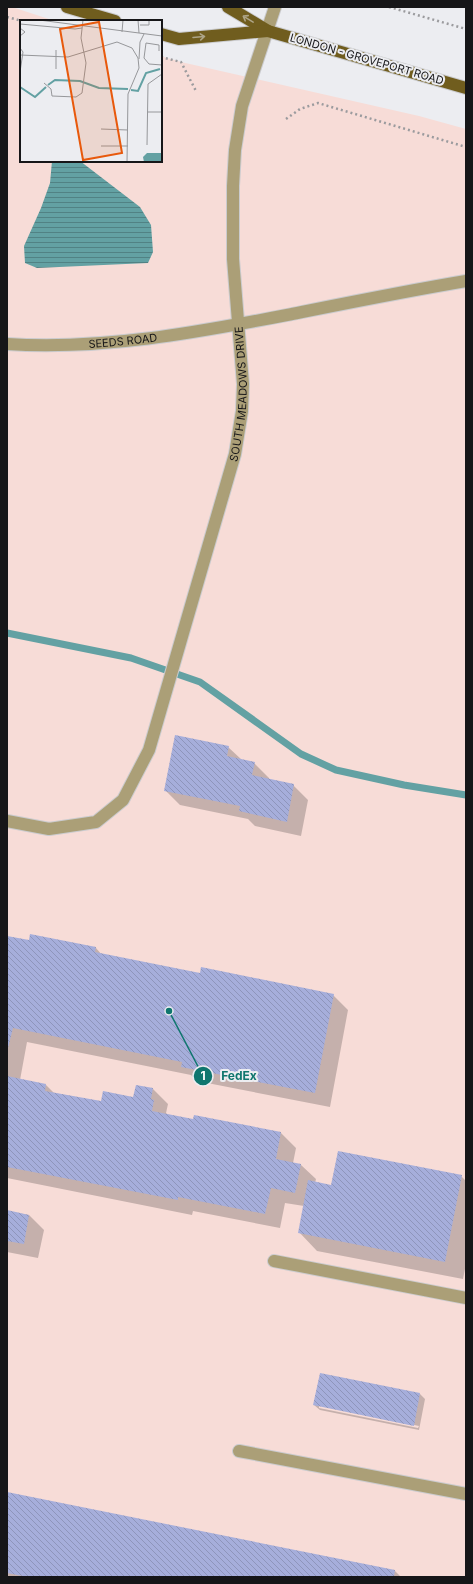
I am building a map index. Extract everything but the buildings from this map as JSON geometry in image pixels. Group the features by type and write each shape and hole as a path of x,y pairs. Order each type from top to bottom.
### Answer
{"main road":[{"path":"67,7 112,20"},
{"name":"LONDON - GROVEPORT ROAD","path":"228,7 268,31 466,88"},
{"name":"LONDON - GROVEPORT ROAD","path":"162,34 179,39 268,31"}],"street":[{"name":"SOUTH MEADOWS DRIVE","path":"7,821 49,828 96,822 123,800 149,750 235,454 242,411 243,384 233,259 233,186 235,150 242,106 275,7"},
{"name":"SEEDS ROAD","path":"7,344 35,346 102,344 185,334 238,325 415,289 466,281"},
{"path":"274,1262 466,1298"},
{"path":"239,1452 466,1494"}],"path":[{"path":"389,7 466,29"},
{"path":"7,17 20,20"},
{"path":"162,57 181,62 196,92"},
{"path":"286,119 300,109 318,103 466,147"}],"shaded area":[{"path":"7,7 12,7 52,20 20,20 20,162 162,162 162,56 181,62 419,116 466,129 466,1577 7,1577"}],"water":[{"path":"52,162 81,162 140,207 151,225 153,252 148,263 37,268 25,263 24,246 41,208 50,183"}],"waterway":[{"path":"7,633 131,658 200,682 301,754 336,770 404,785 466,795"}],"place":[{"name":"FedEx","path":"169,1011"}]}
